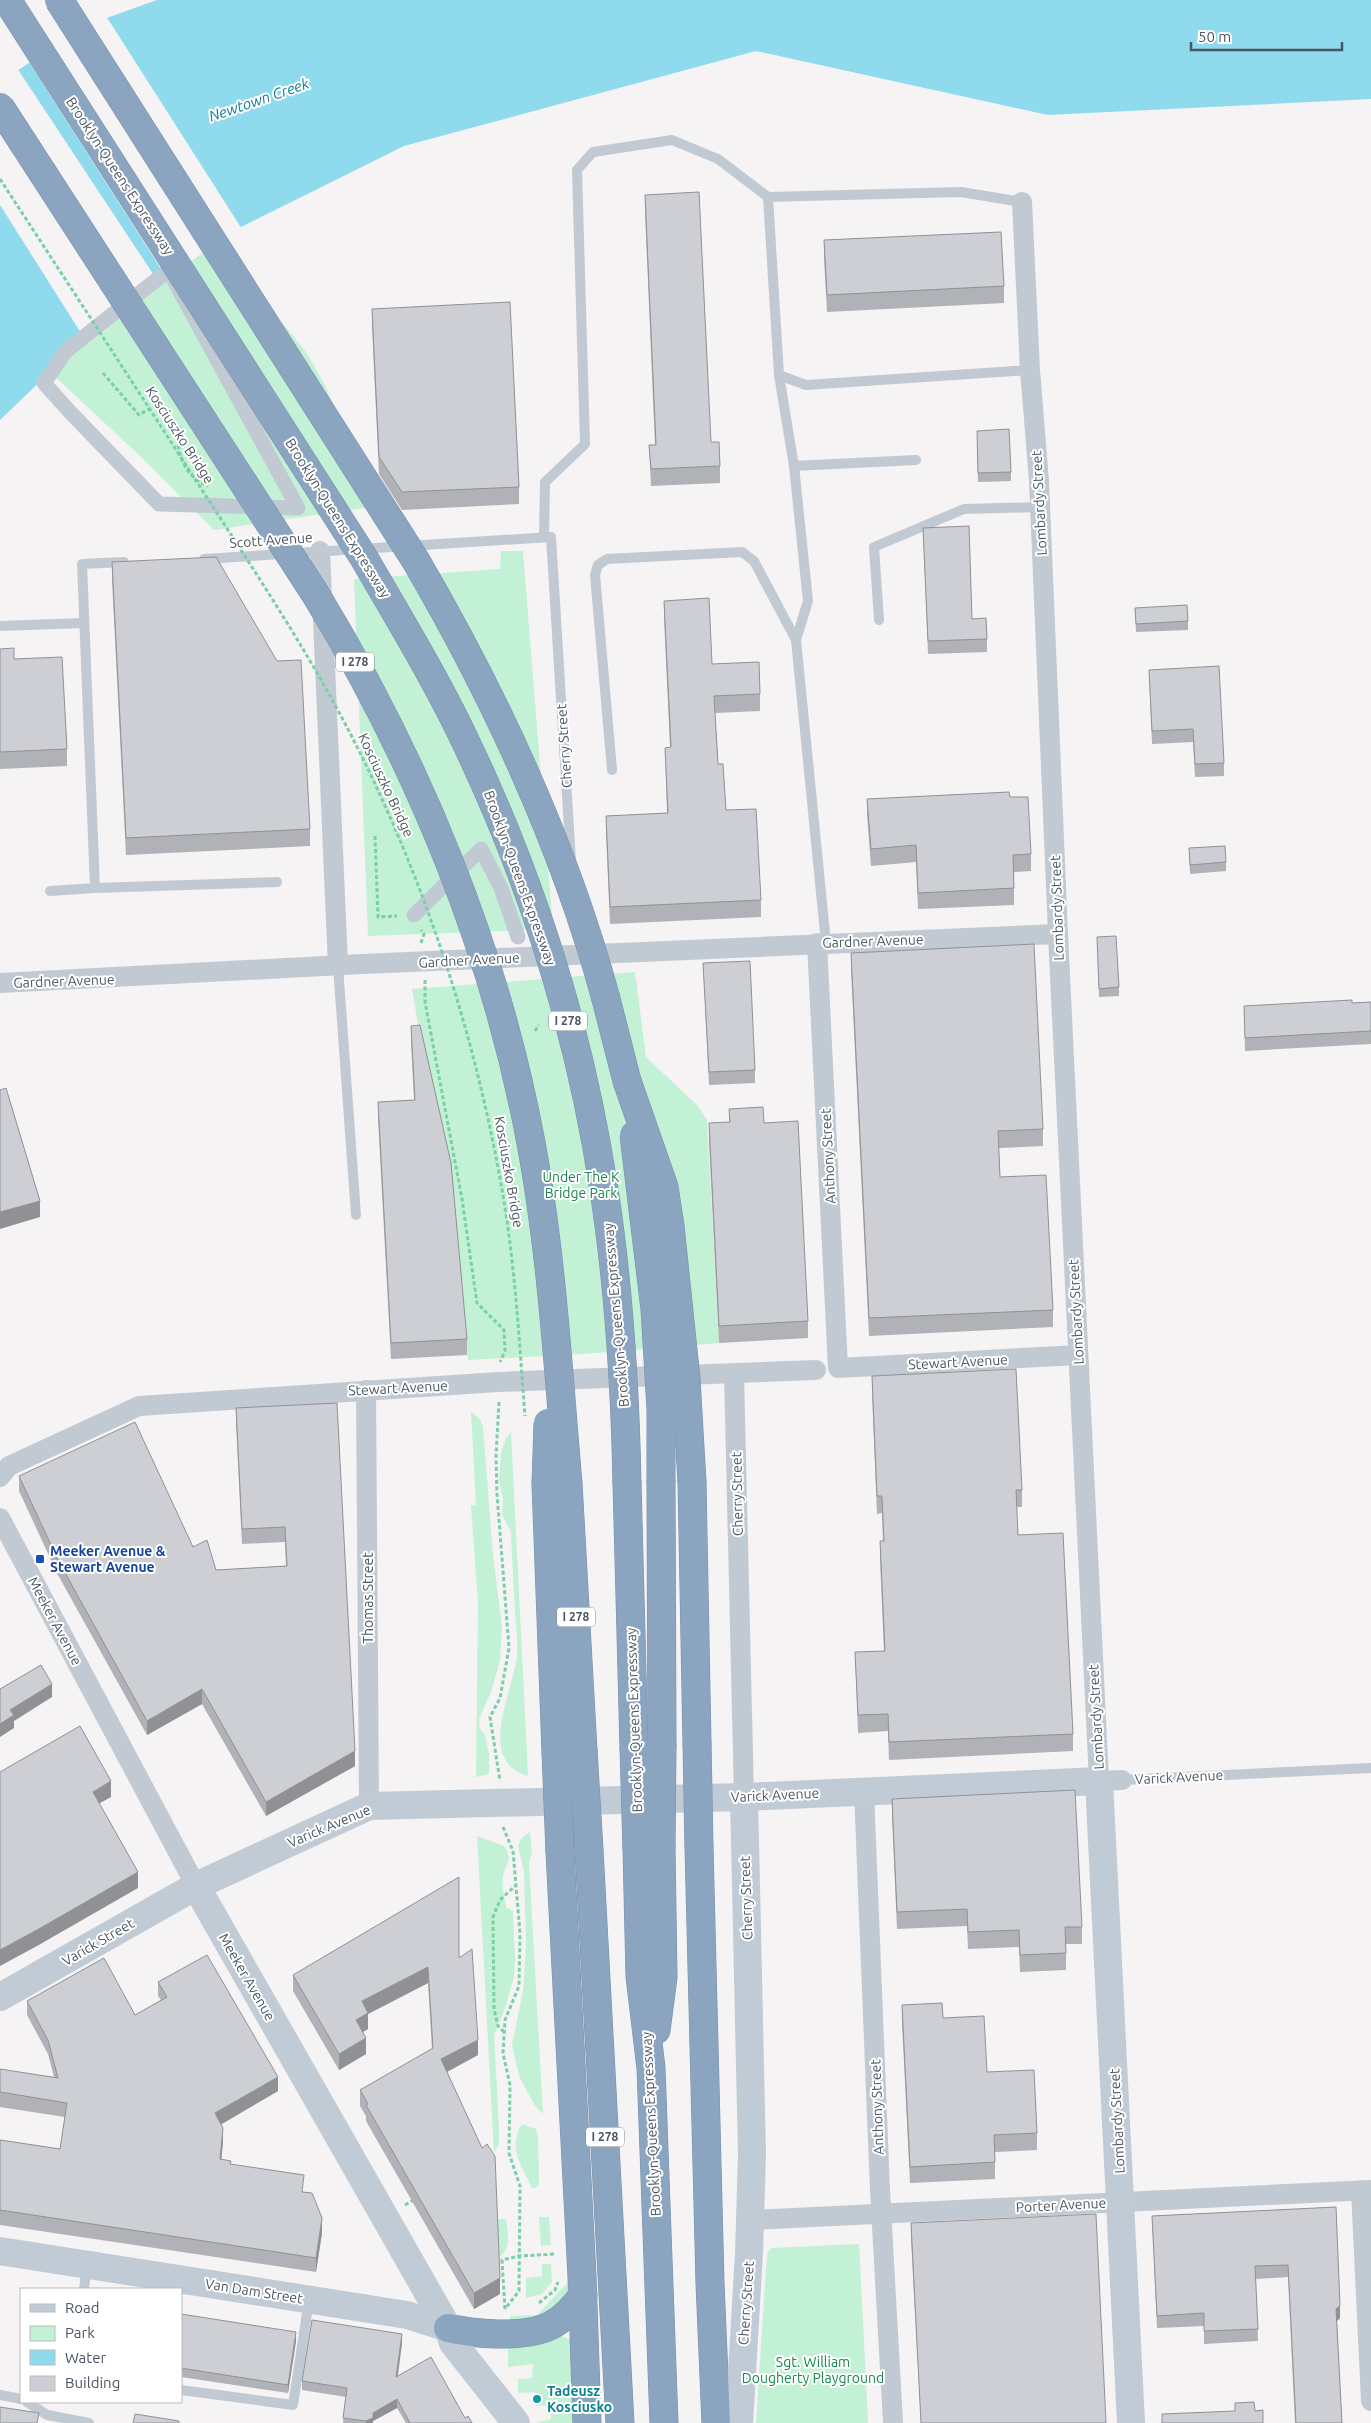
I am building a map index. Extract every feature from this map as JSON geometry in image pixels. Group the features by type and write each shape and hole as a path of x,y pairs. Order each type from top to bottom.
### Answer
{"highway":[{"name":"Brooklyn-Queens Expressway","path":"6,0 364,558 422,656 483,778 535,910 552,963 592,1122 605,1191 618,1302 627,1483 634,1747 649,1848 663,1977 651,2068 664,2423"},
{"name":"I 278","path":"59,0 416,562 472,660 522,762 558,851 597,966 627,1081 655,1309 661,1409 662,1745 649,1848"},
{"name":"I 278","path":"0,107 295,560 352,656 405,760 459,887 502,1018 531,1141 550,1286 557,1484 583,1750 590,1850 620,2423"},
{"path":"627,1081 664,1187 683,1338 692,1482 699,1846 716,2423"},
{"path":"557,1484 556,1752 583,2295 587,2423"},
{"path":"448,2328 464,2332 490,2333 544,2328 571,2311 583,2295"}],"main road":[{"name":"Varick Avenue","path":"196,1886 369,1806 744,1797 1110,1781"},
{"name":"Lombardy Street","path":"1110,1781 1121,2202 1131,2423"},
{"name":"Cherry Street","path":"739,2423 750,2220 752,2092 744,1797"},
{"name":"Varick Street","path":"0,1998 196,1886"},
{"name":"Meeker Avenue","path":"196,1886 448,2328 453,2343 516,2423"},
{"name":"Van Dam Street","path":"0,2252 85,2277 309,2300 407,2315 448,2328"}],"street":[{"name":"Lombardy Street","path":"1022,202 1030,370 1040,506 1078,1355 1110,1781"},
{"path":"169,270 298,508 159,504 44,383 66,351 169,270"},
{"path":"320,551 338,966"},
{"path":"414,915 481,849 501,888 518,937"},
{"name":"Cherry Street","path":"571,862 577,954"},
{"name":"Gardner Avenue","path":"0,984 577,954 1058,934"},
{"name":"Anthony Street","path":"822,943 838,1368"},
{"name":"Stewart Avenue","path":"838,1368 1078,1355"},
{"name":"Stewart Avenue","path":"0,1477 9,1466 139,1406 366,1390 816,1370"},
{"name":"Cherry Street","path":"734,1374 744,1797"},
{"name":"Thomas Street","path":"366,1390 369,1806"},
{"name":"Meeker Avenue","path":"0,1518 196,1886"},
{"name":"Anthony Street","path":"864,1791 893,2423"},
{"path":"1366,2190 1371,2401"},
{"name":"Porter Avenue","path":"750,2220 1366,2190"}],"lane":[{"name":"Cherry Street","path":"571,862 545,482 585,444 577,170 593,152 672,140 718,159 768,197"},
{"path":"822,943 796,640 808,601 794,466 779,375 768,197 960,192 1022,202"},
{"path":"779,375 806,385 1030,370"},
{"path":"794,466 916,460"},
{"path":"878,620 874,546 964,509 1040,506"},
{"name":"Scott Avenue","path":"189,559 548,537"},
{"path":"612,770 595,575 598,565 607,559 742,552 754,561 796,640"},
{"path":"95,888 82,564 130,562"},
{"path":"0,626 84,622"},
{"path":"50,891 277,882"},
{"path":"338,966 356,1215"},
{"name":"Varick Avenue","path":"1110,1781 1371,1768"},
{"path":"182,2390 293,2405 309,2300"},
{"path":"0,2395 20,2400"},
{"path":"28,2403 47,2415 88,2423"}],"path":[{"name":"Kosciuszko Bridge","path":"0,179 266,587 340,716 363,759 389,816 439,943 474,1061 490,1126 510,1248 525,1421"},
{"path":"181,420 177,435 182,462 197,483 215,489"},
{"path":"374,836 378,918 414,915 424,934 421,946"},
{"path":"535,1031 539,1025"},
{"path":"501,1804 501,1824 512,1851 520,1933 519,1986 505,2020 503,2053 510,2085 509,2153 520,2186 519,2291 505,2310"},
{"path":"504,2032 498,2026 494,2009 493,1917 500,1900 515,1885"},
{"path":"405,2205 420,2197"},
{"path":"505,2310 502,2260 519,2256 556,2254"},
{"path":"534,2307 555,2290 558,2281"},
{"path":"495,2310 512,2309"}],"green space":[{"path":"215,240 306,352 325,385 377,506 214,530 139,455 50,372"},
{"path":"501,551 523,551 553,929 368,936 354,579 500,569"},
{"name":"Under The K Bridge Park","path":"635,972 646,1057 698,1106 707,1120 719,1343 583,1354 468,1360 459,1264 412,989"},
{"path":"471,1412 480,1419 483,1427 493,1555 502,1627 500,1661 491,1692 479,1719 480,1729 485,1735 489,1754 489,1774 476,1777 478,1602 471,1506 476,1505"},
{"path":"511,1432 528,1776 512,1768 503,1755 500,1740 505,1704 515,1669 517,1654 511,1532 502,1515 503,1499 499,1480 501,1452 506,1438"},
{"path":"530,1832 532,1853 529,1862 543,2114 535,2106 519,2076 512,2045 523,1991 526,1947 524,1872 518,1845 523,1837"},
{"path":"477,1836 504,1846 507,1851 509,1859 504,1872 503,1888 506,1907 513,1911 514,1977 505,2009 494,2035 499,2144 494,2152"},
{"path":"522,2124 536,2129 538,2137 539,2184 536,2188 532,2188 517,2154 516,2140"},
{"path":"539,2217 549,2217 551,2245 541,2246"},
{"path":"497,2219 506,2219 508,2235 507,2246 498,2257"},
{"name":"Sgt. William Dougherty Playground","path":"859,2244 868,2423 756,2423 767,2254 771,2248"},
{"path":"542,2264 551,2264 552,2282 542,2294 526,2298 526,2278 542,2276"},
{"path":"570,2280 564,2300 558,2307 540,2316 510,2325 510,2316 537,2315"},
{"path":"562,2336 571,2340 576,2423 536,2423 551,2419 551,2405 536,2406 535,2392 518,2393 518,2379 532,2378 533,2364 508,2367 508,2346 537,2345"}],"water":[{"name":"Newtown Creek","path":"157,0 1371,0 1371,99 1048,115 756,51 404,146 215,240 50,372 0,420 0,82 87,25"}],"pier":[{"path":"106,16 242,229 216,242 168,280 28,60 85,23"},
{"path":"17,68 161,286 88,344 0,205 0,79"}],"building":[{"path":"699,192 711,442 719,442 720,466 651,469 649,445 656,445 645,195"},
{"path":"1001,232 1004,286 827,295 824,240"},
{"path":"510,302 519,487 402,492 379,457 372,309"},
{"path":"1009,429 1011,472 978,473 977,431"},
{"path":"969,526 972,619 986,618 987,639 928,641 923,528"},
{"path":"216,557 277,661 301,660 310,829 126,838 112,562"},
{"path":"709,598 712,664 759,662 760,694 714,696 718,764 723,764 726,810 756,809 761,900 610,907 606,816 668,813 665,748 671,747 664,601"},
{"path":"1187,605 1188,621 1136,624 1135,608"},
{"path":"14,648 14,659 62,657 67,749 0,752 0,649"},
{"path":"1219,666 1224,763 1195,764 1193,729 1152,731 1149,670"},
{"path":"1009,792 1010,797 1028,797 1031,854 1013,855 1014,888 918,893 916,845 871,849 867,799"},
{"path":"1225,846 1226,862 1190,865 1189,848"},
{"path":"1116,936 1119,987 1099,989 1097,937"},
{"path":"1034,944 1043,1129 998,1131 1000,1177 1046,1175 1053,1310 869,1318 851,953"},
{"path":"750,961 755,1070 709,1072 703,963"},
{"path":"1352,1000 1352,1003 1371,1002 1371,1031 1245,1038 1244,1006"},
{"path":"420,1025 451,1163 467,1339 391,1343 378,1102 415,1100 411,1026"},
{"path":"6,1088 40,1201 0,1212 0,1090"},
{"path":"763,1107 764,1123 798,1121 808,1321 719,1326 709,1123 730,1122 729,1109"},
{"path":"1016,1369 1022,1490 1016,1490 1018,1535 1063,1533 1073,1734 889,1742 888,1714 858,1715 855,1652 885,1651 880,1541 884,1541 882,1496 877,1496 872,1376"},
{"path":"337,1403 355,1751 266,1802 202,1689 147,1721 58,1560 19,1476 135,1422 193,1547 207,1540 216,1570 287,1566 285,1527 242,1529 236,1408"},
{"path":"41,1665 52,1684 10,1710 14,1715 0,1724 0,1689"},
{"path":"80,1726 111,1781 93,1792 138,1872 0,1950 0,1772"},
{"path":"1075,1790 1082,1927 1065,1927 1066,1953 1020,1955 1019,1930 968,1932 967,1909 897,1912 892,1799"},
{"path":"459,1877 459,1958 472,1949 478,2040 441,2059 482,2148 487,2144 495,2156 500,2278 474,2293 366,2105 368,2104 360,2090 433,2048 428,1967 362,2001 368,2013 356,2020 366,2038 339,2054 293,1975"},
{"path":"207,1955 278,2077 215,2113 223,2128 220,2159 231,2161 230,2164 304,2175 302,2192 312,2193 322,2218 316,2258 0,2210 0,2140 60,2149 67,2103 0,2092 0,2069 58,2078 48,2040 27,2001 104,1958 135,2015 167,1997 158,1982"},
{"path":"942,2003 943,2018 984,2016 987,2072 1034,2070 1037,2133 994,2135 995,2162 910,2167 902,2005"},
{"path":"1336,2207 1340,2306 1336,2309 1342,2423 1296,2423 1288,2265 1255,2266 1258,2329 1204,2331 1204,2313 1157,2316 1152,2216"},
{"path":"1096,2214 1106,2423 921,2423 911,2223"},
{"path":"182,2314 296,2332 288,2385 182,2368"},
{"path":"312,2320 402,2334 396,2377 431,2357 465,2418 468,2416 472,2423 410,2423 397,2399 373,2413 373,2418 366,2421 343,2418 347,2388 302,2381"},
{"path":"1254,2402 1255,2411 1263,2410 1263,2423 1162,2423 1162,2414 1235,2411 1235,2403"},
{"path":"0,2407 39,2413 37,2423 0,2423"},
{"path":"135,2414 179,2421 179,2423 133,2423"}],"place":[{"name":"Meeker Avenue & Stewart Avenue","path":"40,1559"},
{"name":"Tadeusz Kosciusko","path":"537,2399"}]}
